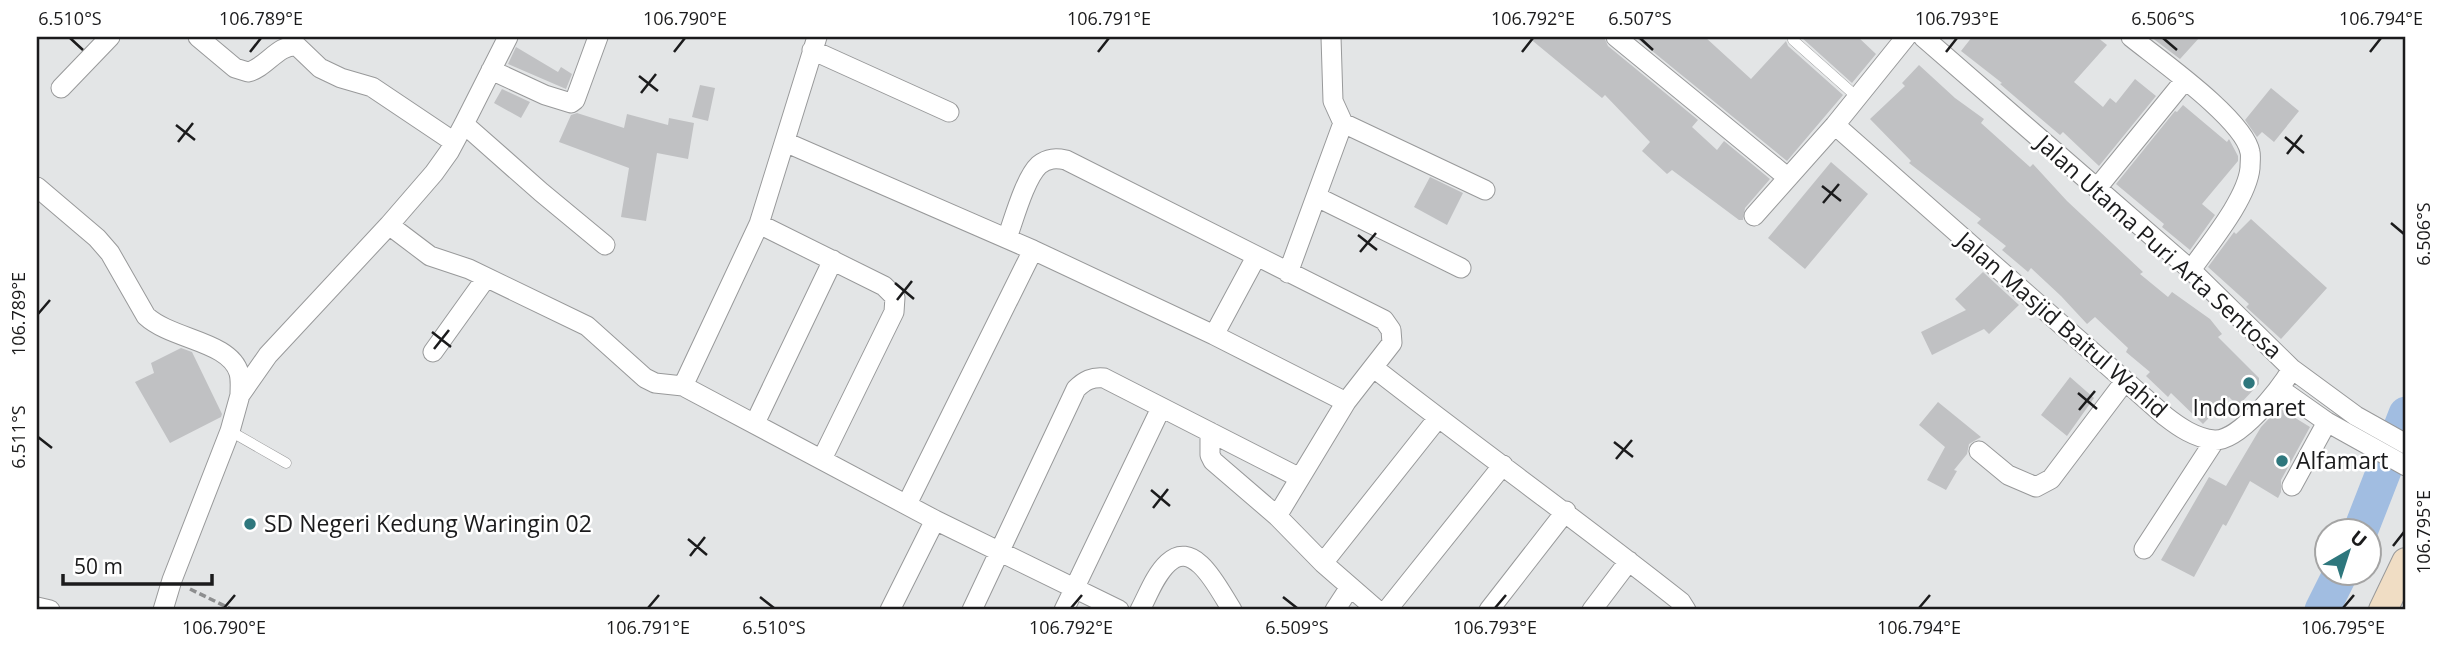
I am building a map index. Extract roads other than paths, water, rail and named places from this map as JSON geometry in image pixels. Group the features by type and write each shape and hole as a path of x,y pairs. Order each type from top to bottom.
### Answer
{"main road":[{"path":"2382,610 2406,562"}],"street":[{"path":"61,88 110,37"},
{"path":"198,37 235,68 248,72 261,66 284,48 297,46 320,68 372,87 454,142"},
{"path":"240,395 268,355 434,173 464,124 508,37"},
{"path":"491,70 545,96 571,103 575,100 598,37"},
{"path":"1331,37 1333,101 1343,123 1485,190"},
{"path":"1616,37 1787,177"},
{"path":"1754,216 1835,125 1906,37"},
{"name":"Jalan Utama Puri Arta Sentosa","path":"1923,37 2191,270 2351,424 2406,466"},
{"path":"2131,37 2185,80 2232,123 2250,150 2250,170 2237,200 2191,270"},
{"path":"683,386 759,224 814,43 949,112"},
{"path":"2097,188 2185,80"},
{"path":"1288,273 1343,123"},
{"path":"464,124 605,245"},
{"name":"Jalan Masjid Baitul Wahid","path":"1835,125 2181,428 2215,440"},
{"path":"785,142 1033,250 1214,335 1346,402"},
{"path":"1007,238 1032,173 1046,160 1066,160 1384,320 1391,330 1392,342 1346,402 1277,516"},
{"path":"37,187 97,238 110,253 139,305 153,323 174,334 219,350 233,360 240,376 240,395 230,431 163,610"},
{"path":"1317,197 1461,268"},
{"path":"759,224 884,286 895,297 894,312 822,459"},
{"path":"389,225 429,257 469,269 587,326 645,378 655,383 683,386 935,520 1119,610"},
{"path":"906,504 1033,250"},
{"path":"1214,335 1256,257"},
{"path":"755,423 833,260"},
{"path":"433,352 486,278"},
{"path":"1374,368 1566,511 1681,602 1686,610"},
{"path":"2144,549 2215,440 2238,431 2280,389 2292,369"},
{"path":"972,610 1076,388 1084,381 1104,378 1300,478"},
{"path":"1979,451 2008,475 2036,487 2051,479 2125,381"},
{"name":"Jalan Utama Puri Arta Sentosa","path":"2280,389 2327,422 2351,424 2406,444"},
{"path":"1064,610 1161,408"},
{"path":"1323,563 1438,418"},
{"path":"2292,486 2327,422"},
{"path":"1210,432 1210,455 1213,461 1277,516 1323,563 1377,610"},
{"path":"1387,610 1503,465"},
{"path":"1489,610 1566,511"},
{"path":"890,610 935,520"},
{"path":"1140,610 1162,570 1169,561 1179,556 1191,557 1200,563 1232,610"},
{"path":"1592,610 1629,561"},
{"path":"1335,610 1350,587"},
{"path":"37,607 50,610"}],"lane":[{"path":"1793,40 1857,97"},
{"path":"230,431 286,463"}],"waterway":[{"path":"2365,518 2406,414"},
{"path":"2322,610 2333,588"}],"place":[{"name":"Indomaret","path":"2249,383"},
{"name":"Alfamart","path":"2282,461"},
{"name":"SD Negeri Kedung Waringin 02","path":"250,524"}]}
